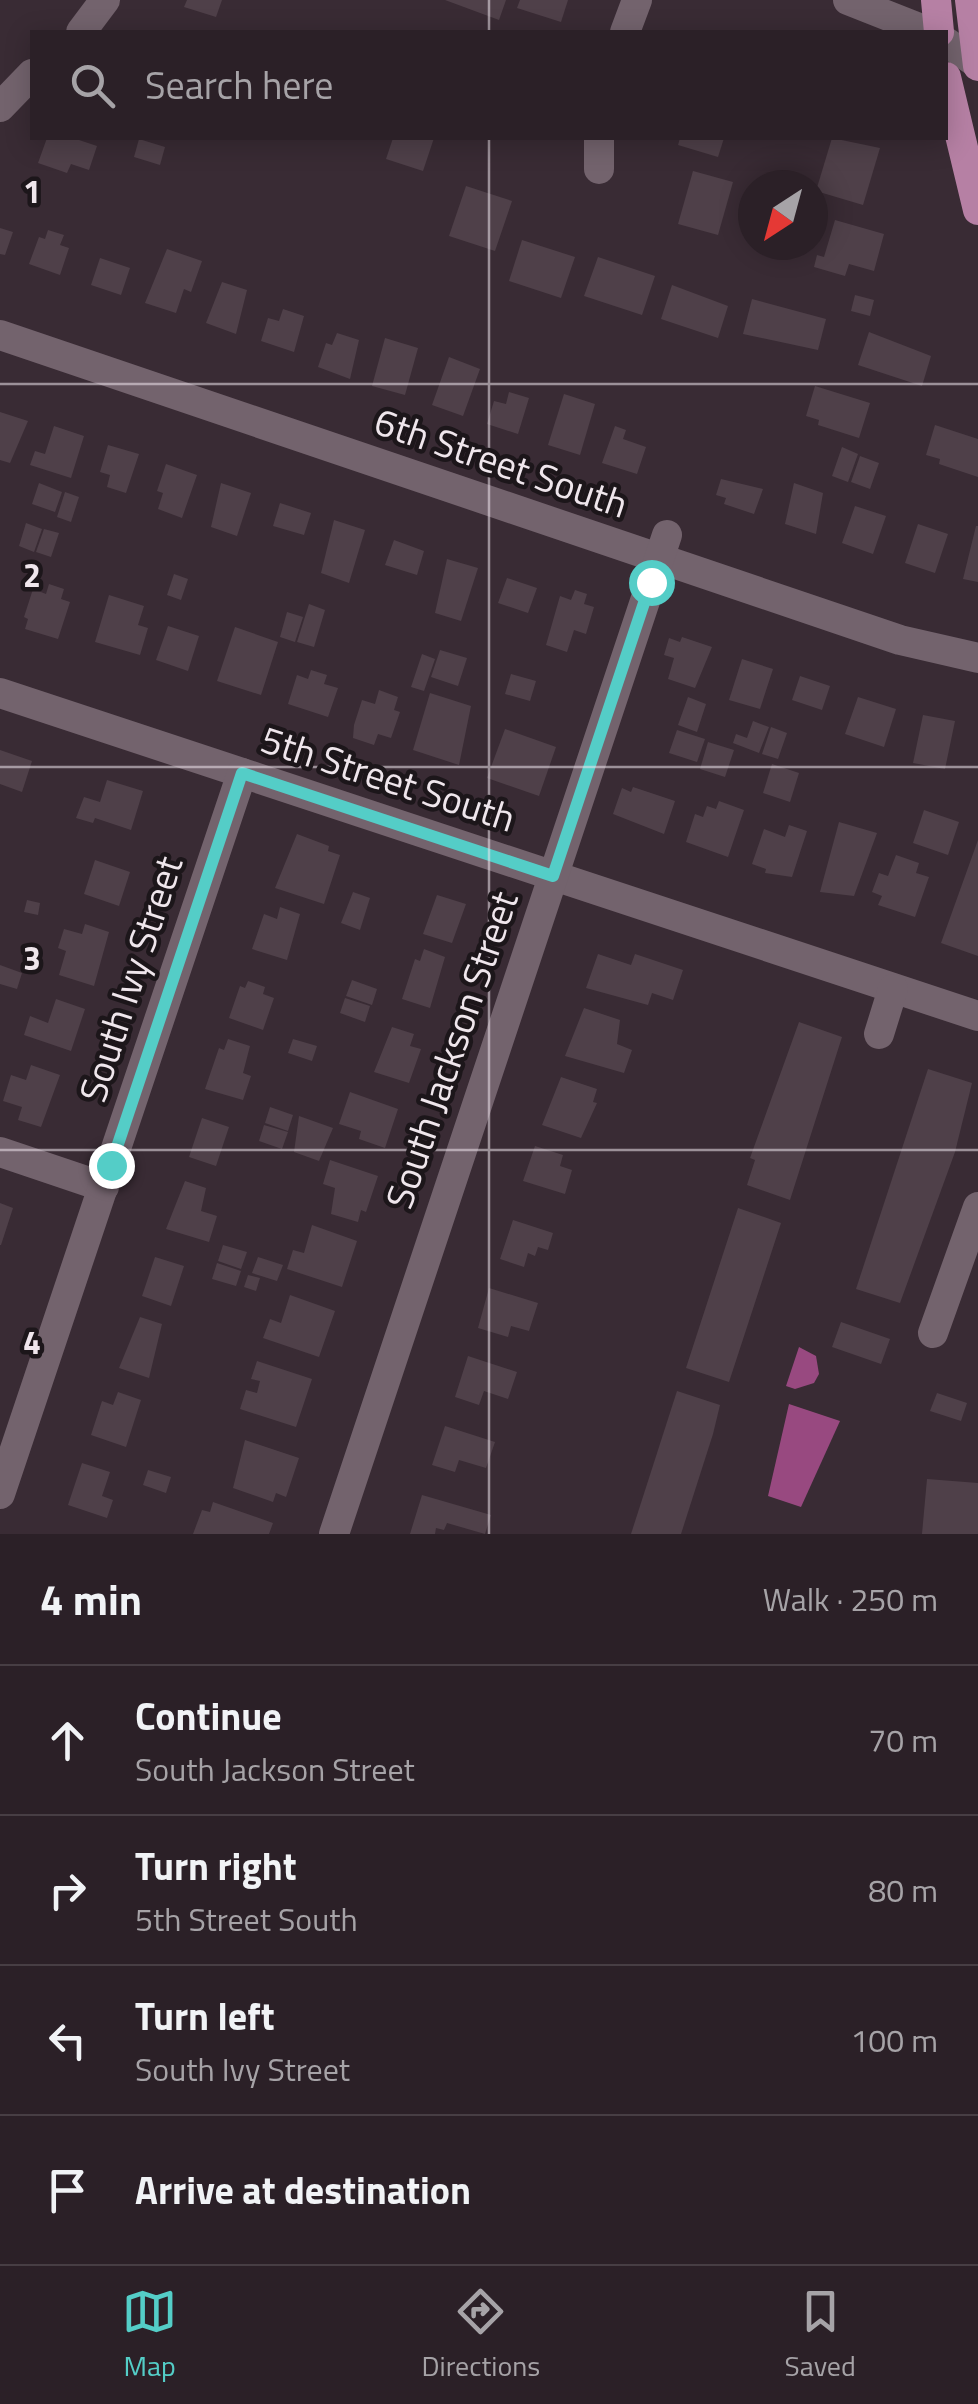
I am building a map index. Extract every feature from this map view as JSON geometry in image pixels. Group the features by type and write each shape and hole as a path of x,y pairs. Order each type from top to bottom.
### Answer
{"main road":[{"path":"936,0 940,30"},
{"path":"970,0 978,64"},
{"path":"948,85 978,210"}],"street":[{"path":"82,30 105,0"},
{"path":"626,30 636,0"},
{"path":"848,0 924,30"},
{"path":"948,43 978,64"},
{"path":"0,107 30,76"},
{"path":"599,140 600,169"},
{"name":"6th Street South","path":"0,335 663,547 900,640 978,658"},
{"name":"South Jackson Street","path":"334,1534 663,547"},
{"name":"5th Street South","path":"0,692 978,1016"},
{"name":"South Ivy Street","path":"0,1494 242,773"},
{"path":"879,1034 893,989"},
{"path":"0,1152 104,1187"},
{"path":"933,1333 978,1207"}],"shaded area":[{"path":"799,1347 816,1356 819,1374 814,1383 795,1389 786,1386"},
{"path":"789,1404 840,1421 801,1507 768,1496"}],"building":[{"path":"187,0 222,0 216,17 184,7"},
{"path":"445,0 506,0 499,20"},
{"path":"520,0 568,0 561,22 517,8"},
{"path":"46,140 79,140 97,146 89,170 71,164 67,173 38,163"},
{"path":"139,140 165,147 160,165 134,157"},
{"path":"392,140 433,140 423,171 386,159"},
{"path":"679,140 723,140 718,157 678,145"},
{"path":"831,140 880,148 863,205 828,195 828,170 822,170"},
{"path":"693,171 733,182 718,235 678,224"},
{"path":"466,186 512,201 495,251 449,236"},
{"path":"835,220 884,234 874,271 849,264 845,276 814,267 816,260 828,260"},
{"path":"0,228 13,232 5,255 0,254"},
{"path":"48,230 64,235 60,245 69,248 60,275 29,264 39,237 45,239"},
{"path":"522,240 575,257 561,298 509,281"},
{"path":"167,249 202,261 191,292 184,289 176,313 145,303"},
{"path":"598,257 655,276 642,315 584,296"},
{"path":"100,258 130,268 121,295 91,285"},
{"path":"222,282 247,290 236,334 206,323"},
{"path":"672,285 728,306 718,338 661,319"},
{"path":"855,295 874,300 870,316 851,311"},
{"path":"752,299 826,319 818,350 743,334"},
{"path":"283,309 304,316 294,352 261,341 268,318 279,321"},
{"path":"869,332 931,356 922,386 858,365"},
{"path":"337,333 359,340 350,379 318,367 326,343 332,345"},
{"path":"385,338 418,348 405,395 372,386"},
{"path":"449,357 480,369 463,416 432,405"},
{"path":"815,386 870,403 859,438 818,425 819,420 806,416"},
{"path":"509,392 529,398 518,434 487,424 494,401 506,404"},
{"path":"564,394 595,404 580,455 548,445"},
{"path":"0,412 28,421 10,463 0,460"},
{"path":"935,425 978,439 978,477 939,464 940,459 926,455"},
{"path":"54,426 84,436 71,478 30,465 35,451 45,454"},
{"path":"615,426 626,430 623,439 646,447 637,474 602,463"},
{"path":"108,445 139,454 126,493 107,487 110,475 100,472"},
{"path":"842,447 858,454 848,482 832,476"},
{"path":"860,456 879,463 870,489 851,482"},
{"path":"166,464 197,475 182,518 158,509 163,493 157,491"},
{"path":"721,479 763,489 754,514 724,504 726,498 716,495"},
{"path":"39,483 62,492 55,512 32,504"},
{"path":"221,483 251,493 237,536 211,527"},
{"path":"794,483 823,493 816,534 785,524"},
{"path":"65,492 79,497 71,522 57,517"},
{"path":"280,503 311,513 304,535 273,526"},
{"path":"855,506 886,516 873,554 842,543"},
{"path":"334,520 365,530 349,583 321,573"},
{"path":"26,523 42,529 34,552 19,546"},
{"path":"918,524 948,534 935,573 905,563"},
{"path":"978,526 978,582 963,579"},
{"path":"44,529 59,533 51,557 36,552"},
{"path":"394,540 424,551 417,575 385,565"},
{"path":"447,559 478,568 461,621 435,613"},
{"path":"174,574 188,579 181,600 167,595"},
{"path":"507,578 537,588 528,613 498,603"},
{"path":"49,584 64,589 61,599 70,602 58,639 25,629 28,619 24,617 33,589 46,594"},
{"path":"575,590 587,594 584,604 594,607 586,634 574,630 567,652 546,645 560,596 571,600"},
{"path":"109,595 144,606 138,625 148,628 140,655 95,642"},
{"path":"309,604 325,610 314,647 297,642"},
{"path":"287,612 303,617 295,642 280,637"},
{"path":"168,626 199,636 188,671 156,660"},
{"path":"235,627 278,642 261,695 217,681"},
{"path":"682,637 712,647 695,688 668,679 674,658 664,655 669,638 680,642"},
{"path":"440,650 467,658 458,686 431,677"},
{"path":"422,654 435,659 424,691 411,687"},
{"path":"742,659 773,669 760,709 729,700"},
{"path":"311,670 327,675 324,684 338,688 328,717 288,704 297,675 308,679"},
{"path":"511,674 536,681 530,701 505,694"},
{"path":"800,676 830,686 822,710 792,700"},
{"path":"379,690 398,697 394,710 400,712 391,738 378,734 374,745 353,738 354,725 362,700 375,704"},
{"path":"430,693 471,706 459,765 413,750"},
{"path":"688,697 706,704 697,732 678,725"},
{"path":"858,697 896,709 884,747 845,734"},
{"path":"923,715 955,721 945,769 913,763"},
{"path":"753,721 769,727 759,753 733,743 736,734 747,738"},
{"path":"771,727 787,733 778,759 762,754"},
{"path":"505,729 556,747 539,796 487,778"},
{"path":"677,730 705,739 697,762 669,753"},
{"path":"708,742 734,750 725,777 700,769"},
{"path":"0,750 32,761 22,792 0,784"},
{"path":"772,764 799,773 790,802 763,793"},
{"path":"107,780 143,791 131,830 95,818 93,823 76,818 84,797 100,802"},
{"path":"633,787 675,801 664,834 613,814 622,788 631,792"},
{"path":"719,801 744,810 728,857 686,842 695,814 703,817 707,806 716,809"},
{"path":"924,810 959,822 948,855 913,843"},
{"path":"839,822 877,833 854,896 820,892"},
{"path":"789,825 807,831 792,877 765,873 766,869 752,864 764,829 785,837"},
{"path":"297,834 329,846 328,851 340,855 324,904 275,888"},
{"path":"978,840 978,956 941,943"},
{"path":"896,855 919,863 916,873 929,877 915,917 878,905 882,896 872,892 879,873 888,876"},
{"path":"95,860 130,872 119,906 84,894"},
{"path":"353,892 370,898 360,930 341,923"},
{"path":"437,895 466,904 452,943 423,934"},
{"path":"27,900 40,903 38,915 24,912"},
{"path":"280,907 300,914 287,960 252,949 264,914 277,919"},
{"path":"85,924 109,932 94,986 59,975 66,951 58,948 64,929 82,934"},
{"path":"424,949 445,957 430,1008 402,999 415,959 420,961"},
{"path":"598,954 631,965 635,954 683,970 673,1000 652,993 648,1005 586,988"},
{"path":"0,965 22,973 17,989 0,984"},
{"path":"352,980 377,989 372,1005 346,996"},
{"path":"248,981 265,987 263,994 274,998 263,1030 229,1018 240,986 245,988"},
{"path":"345,998 370,1006 365,1022 340,1013"},
{"path":"56,999 85,1009 71,1051 24,1035 30,1016 48,1023"},
{"path":"584,1008 620,1020 617,1044 632,1050 624,1073 565,1056"},
{"path":"799,1022 842,1037 790,1200 747,1185 755,1160 750,1158"},
{"path":"392,1027 414,1034 410,1046 421,1049 409,1083 374,1072"},
{"path":"228,1039 250,1046 243,1073 251,1076 243,1100 205,1089 219,1048 224,1050"},
{"path":"293,1039 317,1046 312,1061 288,1053"},
{"path":"31,1065 60,1075 41,1127 18,1120 22,1107 3,1101 11,1075 26,1080"},
{"path":"928,1069 972,1083 955,1152 900,1303 856,1289"},
{"path":"561,1077 597,1089 593,1102 597,1103 581,1138 542,1125"},
{"path":"350,1092 398,1109 385,1148 359,1139 361,1131 339,1124"},
{"path":"270,1107 293,1115 288,1131 265,1123"},
{"path":"299,1116 333,1128 319,1161 294,1152"},
{"path":"202,1118 229,1127 216,1166 189,1157"},
{"path":"264,1125 288,1132 282,1149 259,1141"},
{"path":"535,1146 563,1155 560,1166 572,1170 565,1194 523,1181"},
{"path":"330,1160 378,1176 366,1212 361,1210 358,1222 331,1214 335,1188 323,1184"},
{"path":"185,1181 206,1188 201,1211 217,1216 209,1242 166,1229"},
{"path":"0,1203 13,1208 1,1245 0,1245"},
{"path":"738,1208 781,1223 729,1382 686,1368"},
{"path":"513,1220 553,1233 548,1250 538,1247 535,1256 528,1253 524,1267 500,1259"},
{"path":"312,1225 357,1241 342,1287 287,1269 293,1250 304,1253"},
{"path":"223,1245 247,1252 241,1269 218,1261"},
{"path":"155,1257 184,1266 171,1306 142,1296"},
{"path":"258,1257 283,1265 277,1281 252,1273"},
{"path":"217,1263 241,1271 236,1286 212,1279"},
{"path":"248,1275 260,1278 256,1291 244,1287"},
{"path":"489,1288 538,1303 529,1331 511,1326 508,1337 478,1328"},
{"path":"290,1295 335,1311 319,1357 263,1338 270,1319 281,1323"},
{"path":"140,1317 162,1324 149,1378 119,1368"},
{"path":"841,1322 890,1339 881,1364 832,1347"},
{"path":"468,1356 517,1372 508,1399 484,1391 479,1405 455,1397"},
{"path":"257,1361 312,1379 296,1427 240,1409 246,1390 257,1393 260,1381 251,1379"},
{"path":"677,1391 720,1405 681,1534 631,1534"},
{"path":"118,1392 141,1400 126,1447 91,1435 102,1401 113,1405"},
{"path":"937,1393 967,1403 961,1421 930,1411"},
{"path":"445,1426 495,1442 486,1468 459,1460 455,1472 432,1465"},
{"path":"245,1440 299,1458 286,1497 276,1493 273,1502 233,1488"},
{"path":"82,1463 110,1472 102,1496 113,1500 107,1518 68,1505"},
{"path":"148,1470 171,1477 166,1493 143,1485"},
{"path":"927,1479 978,1483 978,1534 922,1534"},
{"path":"422,1495 491,1515 485,1534 447,1523 444,1530 436,1528 435,1534 410,1534"},
{"path":"213,1502 273,1523 269,1534 193,1534 202,1510 210,1512"}],"route":[{"path":"111,1165 242,773 553,876 651,582"}]}
